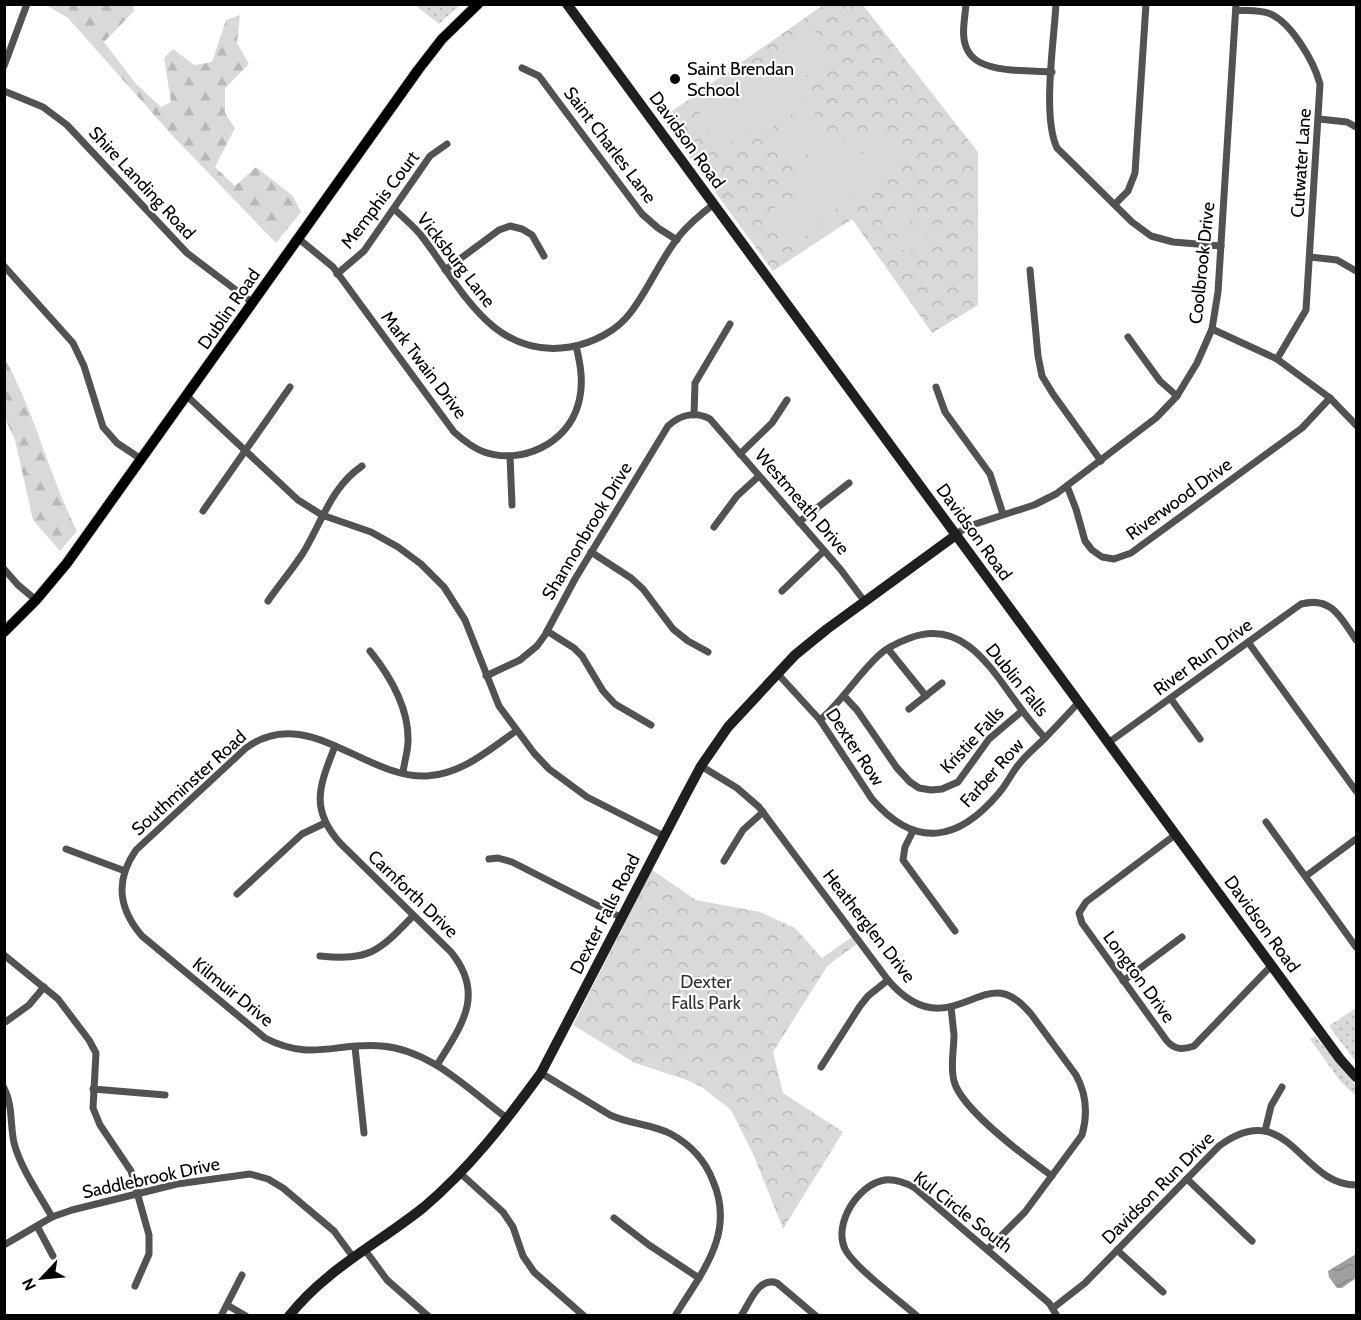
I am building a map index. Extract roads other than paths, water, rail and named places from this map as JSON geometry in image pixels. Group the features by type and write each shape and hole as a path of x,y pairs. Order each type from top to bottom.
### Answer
{"main road":[{"name":"Dublin Road","path":"4,632 36,600 67,563 418,70 442,39 478,4"},
{"name":"Davidson Road","path":"567,4 1078,703 1340,1059 1356,1077"},
{"name":"Dexter Falls Road","path":"289,1316 310,1291 424,1206 460,1173 507,1119 541,1073 702,766 734,719 777,673 819,636 956,535"}],"street":[{"path":"4,66 27,4"},
{"path":"966,4 964,35 967,51 978,62 993,67 1052,72"},
{"path":"1056,4 1049,120 1053,139 1064,156 1141,230 1161,240 1221,246"},
{"path":"1114,204 1132,186 1135,173 1146,4"},
{"name":"Cutwater Lane","path":"1236,7 1277,17 1310,57 1318,76 1321,93 1306,310 1277,359"},
{"name":"Coolbrook Drive","path":"956,535 966,527 1045,500 1067,486 1156,418 1177,396 1197,363 1212,329 1218,292 1236,7"},
{"name":"Saint Charles Lane","path":"522,68 539,76 642,214 677,240"},
{"name":"Shire Landing Road","path":"4,91 57,116 77,134 187,253 253,303"},
{"path":"1319,119 1347,122 1356,127"},
{"name":"Memphis Court","path":"337,274 364,251 430,156 447,144"},
{"name":"Vicksburg Lane","path":"394,209 418,233 486,322 501,334 528,346 553,348 576,346 595,340 621,323 630,313 677,240 695,218 714,204"},
{"path":"445,270 499,230 510,226 532,235 544,256"},
{"name":"Mark Twain Drive","path":"299,239 325,260 337,274 454,432 468,444 484,452 510,456 526,454 542,448 561,433 572,420 581,388 581,365 576,346"},
{"path":"1310,257 1338,260 1356,272"},
{"path":"4,266 73,343 84,366 103,427 117,443 141,459"},
{"path":"1030,270 1042,376 1101,460"},
{"path":"693,415 694,383 730,324"},
{"path":"1212,329 1277,359 1330,398 1356,425"},
{"path":"1128,337 1160,381 1177,396"},
{"path":"202,511 290,387"},
{"path":"936,387 945,412 990,474 1003,514"},
{"path":"187,396 298,500 322,515 371,532 398,547 421,564 444,587 465,620 499,706 534,753 568,784 587,797 664,836"},
{"name":"Riverwood Drive","path":"1067,486 1088,546 1102,557 1120,558 1131,553 1302,428 1330,398"},
{"path":"740,454 772,423 787,400"},
{"name":"Westmeath Drive","path":"693,415 704,416 714,424 854,585 865,602"},
{"name":"Shannonbrook Drive","path":"486,676 520,660 537,646 668,426 678,418 693,415"},
{"path":"510,456 512,505"},
{"path":"267,601 303,553 322,515 344,480 363,466"},
{"path":"714,527 737,496 759,476"},
{"path":"799,522 849,483"},
{"path":"782,591 824,551"},
{"path":"591,552 631,578 660,610 673,629 708,652"},
{"path":"4,569 36,600"},
{"name":"River Run Drive","path":"1108,743 1301,604 1318,602 1332,608 1356,640"},
{"path":"547,631 574,648 582,656 603,691 615,704 651,725"},
{"name":"Dublin Falls","path":"820,720 844,696 879,654 900,641 917,635 935,634 960,639 977,651 1045,738"},
{"path":"1248,642 1356,791"},
{"path":"888,649 926,696"},
{"path":"370,651 383,667 405,717 408,743 403,773"},
{"name":"Dexter Row","path":"777,673 820,720 872,799 892,820 914,831"},
{"path":"909,709 942,683"},
{"name":"Kristie Falls","path":"844,696 857,710 897,768 910,782 919,788 930,790 952,786 958,782 989,739 1022,711"},
{"path":"1171,699 1200,739"},
{"name":"Farber Row","path":"914,831 942,832 955,830 967,823 1001,791 1008,777 1021,761 1078,703"},
{"name":"Southminster Road","path":"125,870 136,850 246,748 258,740 278,734 292,733 313,738 403,773 427,776 449,772 471,762 516,731"},
{"name":"Carnforth Drive","path":"335,746 319,790 320,807 325,823 340,843 456,958 465,974 469,989 466,1014 462,1025 437,1065"},
{"name":"Heatherglen Drive","path":"702,766 737,788 764,812 901,995 914,1003 929,1007 951,1007 981,995 996,992 1014,998 1023,1005 1068,1062 1081,1085 1084,1097 1086,1121 1082,1135 1052,1176"},
{"path":"724,861 743,830 764,812"},
{"path":"1266,822 1356,947"},
{"path":"237,894 302,834 325,823"},
{"path":"914,831 905,847 903,860 955,931"},
{"name":"Longton Drive","path":"1176,835 1086,902 1080,909 1082,923 1123,981 1172,1046 1180,1049 1194,1046 1272,965"},
{"path":"1306,876 1356,839"},
{"path":"66,849 125,870"},
{"path":"489,859 498,858 512,862 622,918"},
{"name":"Kilmuir Drive","path":"125,870 122,885 123,900 128,916 136,929 258,1033 281,1046 300,1051 376,1046 396,1048 437,1065 507,1119"},
{"path":"320,956 352,958 371,953 386,944 414,916"},
{"path":"1123,981 1182,937"},
{"path":"4,955 64,1006 96,1053 92,1099 96,1117 131,1171 139,1194 151,1248 135,1286"},
{"path":"821,1067 860,1006 868,996 888,980"},
{"path":"4,1023 29,1005 44,987"},
{"path":"951,1007 954,1034 952,1072 961,1098 973,1112 1052,1176 1025,1212 988,1249"},
{"path":"355,1047 364,1133"},
{"path":"541,1073 620,1120 669,1132 690,1147 702,1160 717,1190 721,1217 715,1247 675,1316"},
{"path":"1281,1087 1271,1106 1265,1131 1285,1140 1328,1177 1344,1184 1356,1185"},
{"path":"4,1088 10,1103 15,1145 23,1166 52,1217"},
{"path":"93,1089 165,1095"},
{"name":"Davidson Run Drive","path":"1053,1308 1085,1283 1228,1140 1249,1131 1265,1131"},
{"path":"460,1173 503,1212 513,1227 523,1256 534,1272 584,1316"},
{"name":"Saddlebrook Drive","path":"4,1245 52,1217 72,1210 200,1180 242,1174 258,1175 276,1183 334,1231 353,1257"},
{"path":"1187,1179 1252,1241"},
{"name":"Kul Circle South","path":"917,1316 849,1256 842,1240 842,1230 857,1198 874,1183 895,1180 915,1188 988,1249 1053,1308 1057,1316"},
{"path":"614,1218 649,1245 699,1278"},
{"path":"37,1226 53,1256"},
{"path":"365,1250 387,1280 428,1316"},
{"path":"1117,1250 1163,1292"},
{"path":"221,1316 242,1275"},
{"path":"741,1316 765,1281 777,1283 816,1316"},
{"path":"227,1305 246,1316"}],"water":[{"path":"1356,1254 1356,1278 1342,1288 1337,1288 1329,1277 1328,1271"}],"place":[{"name":"Saint Brendan School","path":"675,79"}],"park label":[{"name":"Dexter Falls Park","path":"706,992"}]}
